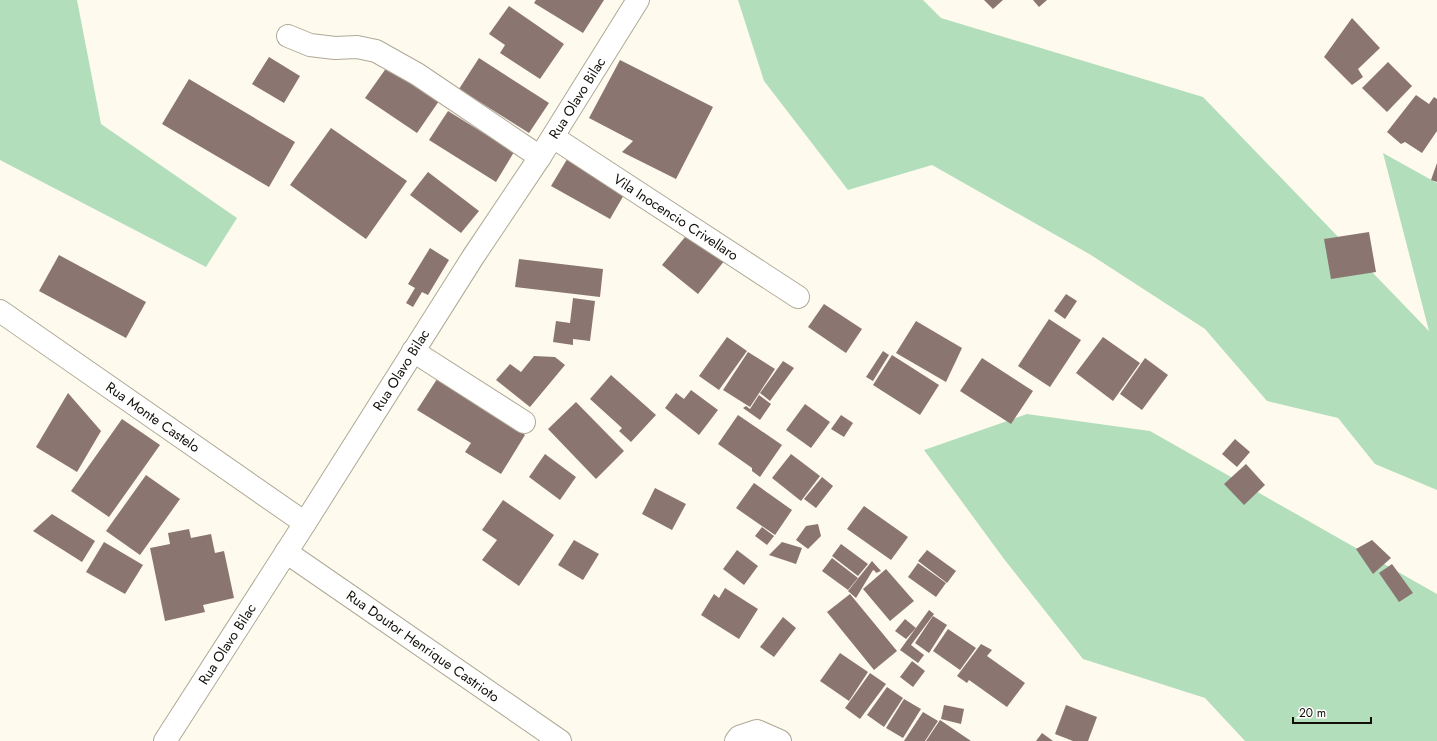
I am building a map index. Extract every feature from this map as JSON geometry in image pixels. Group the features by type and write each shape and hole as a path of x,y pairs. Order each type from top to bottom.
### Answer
{"street":[{"name":"Rua Olavo Bilac","path":"165,741 473,257 553,137 638,0"},
{"path":"288,36 310,45 335,48 357,47 376,51 417,74 540,157"},
{"name":"Vila Inocencio Crivellaro","path":"553,137 798,298"},
{"name":"Rua Monte Castelo","path":"0,311 305,523"},
{"path":"413,351 524,422"},
{"name":"Rua Doutor Henrique Castrioto","path":"286,552 560,741"},
{"path":"736,741 739,736 757,730 780,741"}],"green space":[{"path":"0,0 77,0 101,124 237,218 206,267 0,160"},
{"path":"738,0 923,0 941,18 1203,97 1429,331 1383,153 1437,183 1437,490 1375,464 1338,418 1267,401 1205,329 1091,255 932,165 848,190 764,81"},
{"path":"1027,414 1150,431 1437,594 1437,741 1245,741 1205,698 1083,659 1004,559 924,450"}],"building":[{"path":"536,0 604,0 583,33 534,3"},
{"path":"984,0 1003,0 993,9"},
{"path":"1033,0 1047,0 1039,7"},
{"path":"509,6 564,44 540,79 500,53 505,45 489,34"},
{"path":"1352,18 1380,48 1358,69 1363,77 1352,85 1324,57"},
{"path":"269,57 300,76 284,103 252,84"},
{"path":"479,58 549,103 529,133 459,89"},
{"path":"620,60 713,107 676,179 622,152 633,141 589,118"},
{"path":"1388,62 1412,86 1387,112 1362,88"},
{"path":"387,67 439,101 417,133 365,98"},
{"path":"189,79 295,142 269,187 162,124"},
{"path":"1416,95 1429,104 1434,97 1437,99 1437,131 1422,153 1405,142 1401,144 1387,132"},
{"path":"448,111 514,152 496,182 429,140"},
{"path":"331,128 407,181 366,239 290,185"},
{"path":"569,156 628,188 610,219 551,186"},
{"path":"1437,163 1437,182 1431,180"},
{"path":"428,172 479,211 461,233 410,195"},
{"path":"690,231 725,260 698,294 662,265"},
{"path":"1369,232 1376,272 1331,279 1324,239"},
{"path":"430,248 449,260 428,295 422,292 413,307 406,303 415,288 408,284"},
{"path":"59,255 146,302 126,338 39,291"},
{"path":"519,259 603,269 600,297 515,287"},
{"path":"1066,294 1077,301 1065,319 1054,311"},
{"path":"573,298 595,301 590,341 573,339 573,345 553,342 556,321 570,323"},
{"path":"824,304 862,329 846,353 808,327"},
{"path":"1049,319 1081,340 1050,387 1018,366"},
{"path":"916,321 962,348 946,382 896,353"},
{"path":"727,337 747,351 719,390 699,376"},
{"path":"1103,337 1140,363 1113,401 1076,373"},
{"path":"883,351 889,355 873,381 866,377"},
{"path":"748,352 775,369 750,407 723,390"},
{"path":"892,355 939,385 920,415 873,385"},
{"path":"534,356 555,357 565,365 530,407 496,380 510,364 521,372"},
{"path":"982,358 1033,391 1011,424 960,391"},
{"path":"1145,358 1168,375 1142,410 1120,394"},
{"path":"783,361 794,368 770,401 760,393"},
{"path":"611,375 656,415 631,442 619,431 622,428 590,399"},
{"path":"439,376 525,435 501,474 465,452 471,443 417,410"},
{"path":"691,390 718,410 699,435 665,408 676,393 684,399"},
{"path":"68,393 101,431 77,472 36,447"},
{"path":"759,395 771,404 760,420 743,408 746,406 750,409"},
{"path":"576,402 624,451 596,479 548,429"},
{"path":"805,404 830,422 811,448 786,430"},
{"path":"738,415 782,445 760,477 752,471 752,468 718,444"},
{"path":"841,415 853,423 844,437 831,429"},
{"path":"122,419 160,445 109,517 71,491"},
{"path":"1235,439 1250,452 1237,467 1222,454"},
{"path":"545,454 576,477 560,500 529,477"},
{"path":"791,454 820,476 801,501 772,478"},
{"path":"1246,464 1265,485 1244,505 1224,484"},
{"path":"146,475 180,499 140,555 106,531"},
{"path":"822,477 833,486 816,508 804,499"},
{"path":"754,483 792,510 775,535 736,508"},
{"path":"655,488 686,504 672,530 642,514"},
{"path":"503,500 554,535 519,586 482,560 497,540 482,530"},
{"path":"864,506 908,537 891,560 847,529"},
{"path":"52,514 95,541 82,562 33,531"},
{"path":"818,524 821,536 808,549 796,540 806,526"},
{"path":"762,527 774,536 767,545 755,536"},
{"path":"189,529 191,538 211,534 215,553 224,551 234,598 203,605 205,612 165,621 150,548 170,544 168,533"},
{"path":"574,540 599,554 583,580 558,565"},
{"path":"1372,540 1391,558 1373,574 1356,549"},
{"path":"104,542 143,565 125,594 86,572"},
{"path":"782,542 802,548 796,564 769,555"},
{"path":"841,544 868,564 858,576 832,556"},
{"path":"737,550 758,566 744,585 723,569"},
{"path":"927,550 956,571 947,583 918,561"},
{"path":"832,558 858,578 848,590 822,571"},
{"path":"872,561 881,571 876,573 873,570 856,598 848,591"},
{"path":"918,563 946,583 936,597 908,577"},
{"path":"1392,564 1413,593 1399,602 1379,573"},
{"path":"886,569 914,601 890,621 863,589"},
{"path":"725,588 758,609 739,639 701,615 714,594 719,598"},
{"path":"850,594 897,651 874,670 827,612"},
{"path":"929,610 934,614 911,645 924,655 918,663 900,650"},
{"path":"933,616 947,625 929,653 915,643"},
{"path":"783,617 796,628 774,657 760,647"},
{"path":"905,619 916,628 906,639 895,631"},
{"path":"948,629 976,648 960,670 933,651"},
{"path":"981,644 992,650 987,656 1025,683 1007,707 969,680 967,683 957,676"},
{"path":"840,653 868,672 849,701 820,681"},
{"path":"912,661 925,671 913,687 900,677"},
{"path":"870,673 886,684 860,719 845,708"},
{"path":"887,687 903,698 884,727 867,715"},
{"path":"904,699 921,709 903,738 886,728"},
{"path":"944,705 964,709 961,724 941,719"},
{"path":"1066,705 1097,717 1088,741 1073,741 1055,734"},
{"path":"923,712 938,721 925,741 904,741"},
{"path":"940,720 971,741 926,741"},
{"path":"1042,733 1053,741 1036,741"}]}
